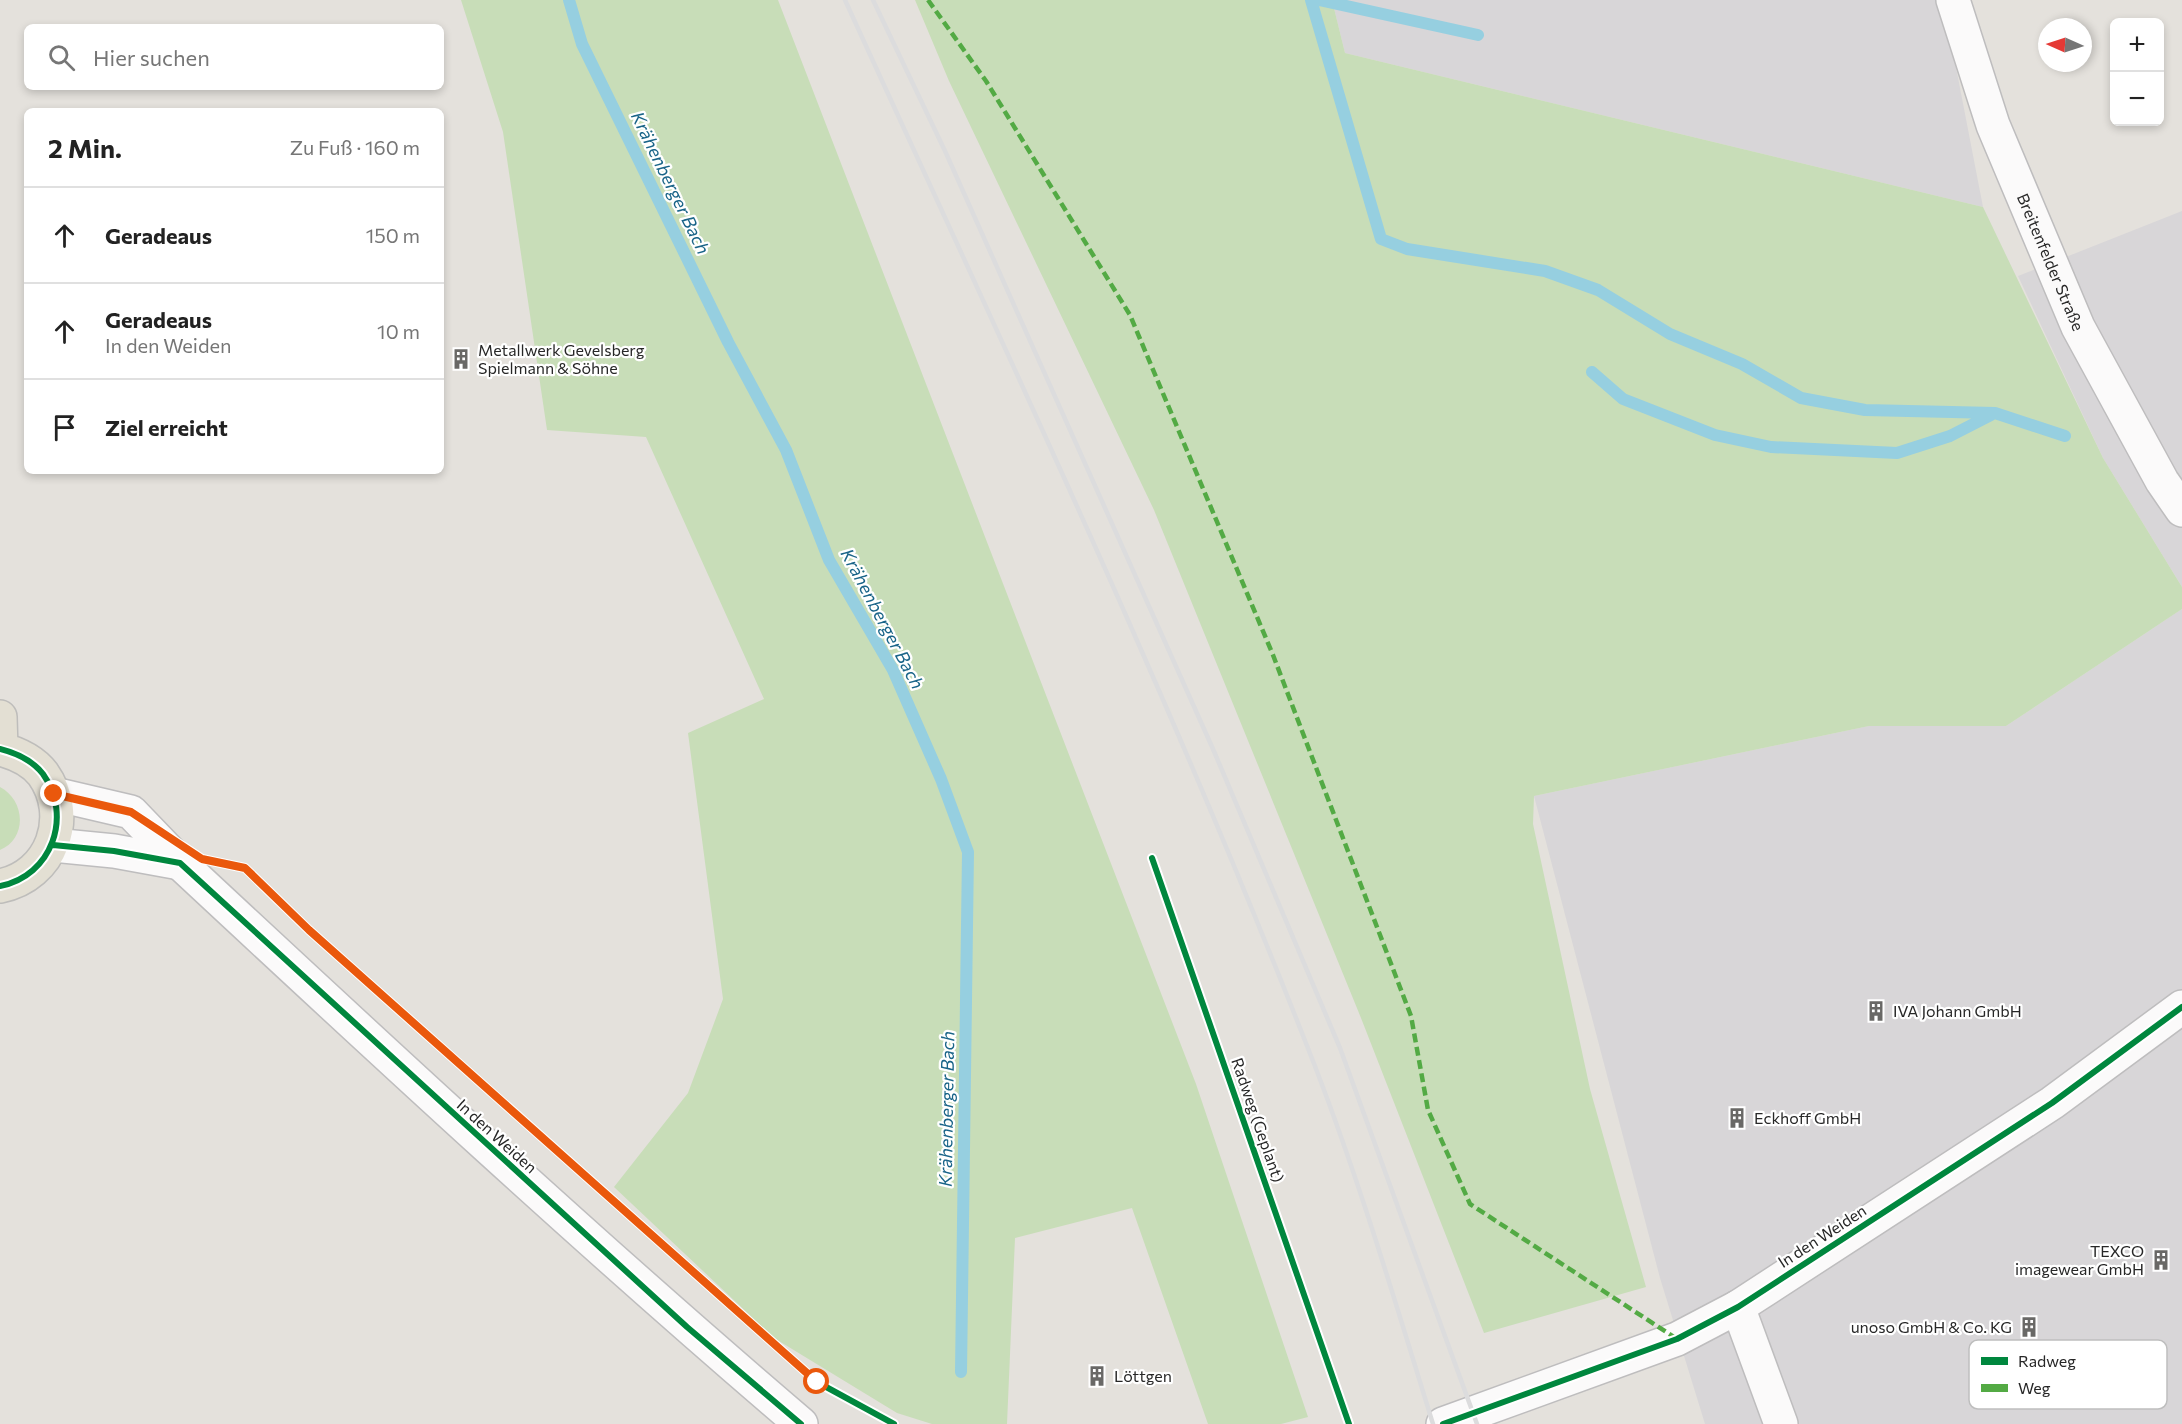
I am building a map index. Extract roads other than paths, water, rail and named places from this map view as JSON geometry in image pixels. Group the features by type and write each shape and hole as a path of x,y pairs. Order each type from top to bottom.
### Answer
{"main road":[{"path":"0,717 0,749 23,757 42,773 54,794 58,820 52,845 40,864 1,895"}],"street":[{"name":"Breitenfelder Straße","path":"1953,0 1993,125 2078,327 2162,481 2182,510"},
{"name":"In den Weiden","path":"54,794 131,812 180,863 687,1327 801,1424"},
{"path":"52,845 114,851 180,863"},
{"name":"In den Weiden","path":"1443,1424 1677,1339 1738,1307 2052,1103 2182,1006"},
{"path":"1738,1307 1781,1424"}],"waterway":[{"name":"Krähenberger Bach","path":"569,0 582,44 728,342 786,450 829,560 893,670 941,779 968,852 961,1372"},
{"path":"1311,0 1381,239 1407,249 1545,271 1598,290 1670,334 1742,364 1801,398 1865,410 1995,413 2065,436"},
{"path":"1319,0 1478,35"},
{"path":"1592,372 1623,399 1715,435 1771,447 1897,453 1950,436 1991,415"}],"railway":[{"path":"845,0 1086,525 1202,789 1257,922 1345,1147 1433,1424"},
{"path":"873,0 945,151 1213,749 1340,1048 1477,1424"}],"place":[{"name":"Metallwerk Gevelsberg Spielmann & Söhne","path":"461,359"},
{"name":"IVA Johann GmbH","path":"1876,1011"},
{"name":"Eckhoff GmbH","path":"1737,1118"},
{"name":"TEXCO imagewear GmbH","path":"2161,1260"},
{"name":"unoso GmbH & Co. KG","path":"2029,1327"},
{"name":"Löttgen","path":"1097,1376"}]}
